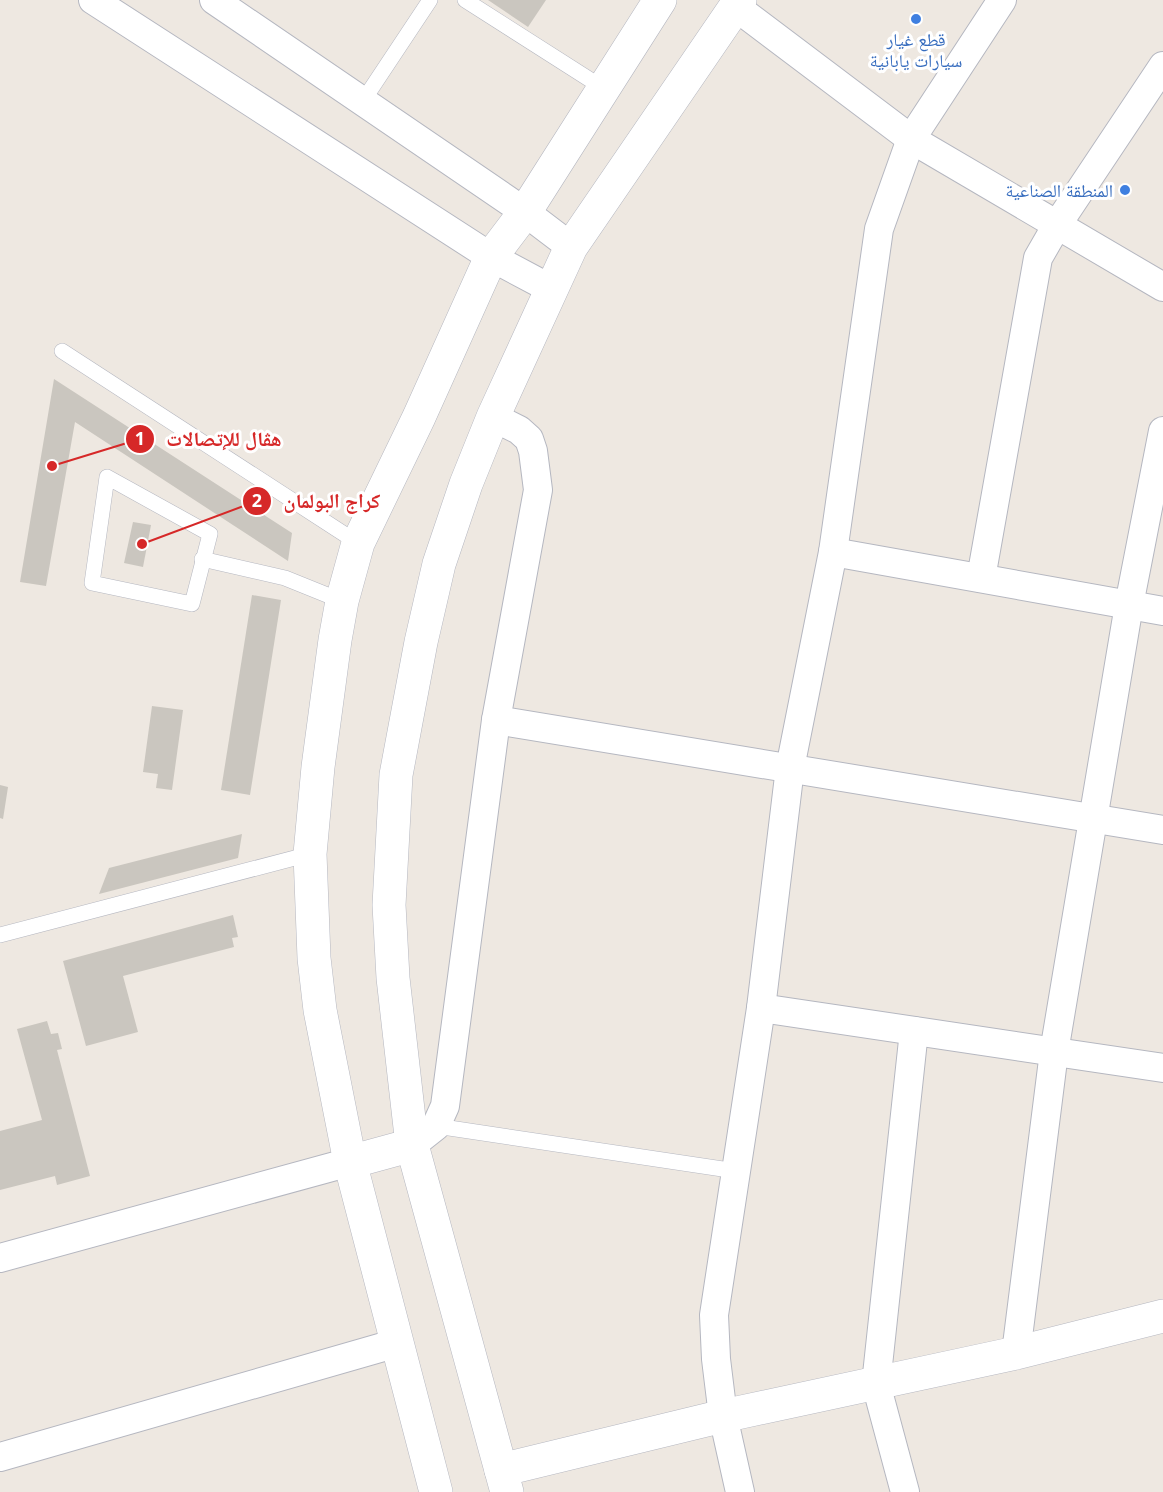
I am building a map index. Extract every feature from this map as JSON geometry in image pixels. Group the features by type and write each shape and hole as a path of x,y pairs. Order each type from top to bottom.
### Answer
{"main road":[{"path":"436,1492 350,1162 320,1010 314,958 310,854 325,702 342,602 358,543 424,406 491,257 525,212 660,0"},
{"path":"738,3 571,247 492,417 439,564 421,642 396,775 389,905 393,978 424,1136 504,1481 723,1416 1016,1353 1163,1317"},
{"path":"350,1162 424,1136"}],"street":[{"path":"93,0 491,257 553,290"},
{"path":"740,1492 723,1416 716,1359 714,1315 761,1008 790,768 833,552 879,230 911,139 1002,0"},
{"path":"220,2 525,212 571,247"},
{"path":"738,3 911,139 1163,287"},
{"path":"981,578 1038,258 1163,66"},
{"path":"424,1136 445,1106 496,720 538,490 533,451 529,439 519,429 492,417"},
{"path":"1016,1353 1054,1052 1129,605 1163,431"},
{"path":"833,552 1163,610"},
{"path":"496,720 1163,830"},
{"path":"761,1008 1163,1068"},
{"path":"905,1492 876,1384 914,1031"},
{"path":"0,1258 350,1162"},
{"path":"0,1457 398,1343"}],"lane":[{"path":"363,101 430,0"},
{"path":"465,0 603,88"},
{"path":"62,351 358,543"},
{"path":"107,477 210,534 202,559 192,604 92,583 107,477"},
{"path":"202,559 285,578 342,602"},
{"path":"0,934 310,854"},
{"path":"424,1136 736,1171"}],"building":[{"path":"488,0 546,0 528,27"},
{"path":"54,379 292,533 288,561 75,422 46,586 20,582"},
{"path":"133,522 151,525 143,567 124,563"},
{"path":"252,595 281,600 250,795 221,790"},
{"path":"152,706 183,710 172,790 156,788 158,774 143,772"},
{"path":"0,785 8,787 3,819 0,818"},
{"path":"242,834 238,858 99,894 109,868"},
{"path":"233,915 238,937 232,938 234,947 123,976 138,1032 86,1046 63,961"},
{"path":"47,1021 51,1034 58,1033 62,1049 57,1050 90,1176 57,1185 55,1176 0,1190 0,1131 42,1120 17,1029"}],"place":[{"name":"قطع غيار سيارات يابانية","path":"916,19"},
{"name":"المنطقة الصناعية","path":"1125,190"},
{"name":"هڤال للإتصالات","path":"52,466"},
{"name":"كراج البولمان","path":"142,544"}]}
